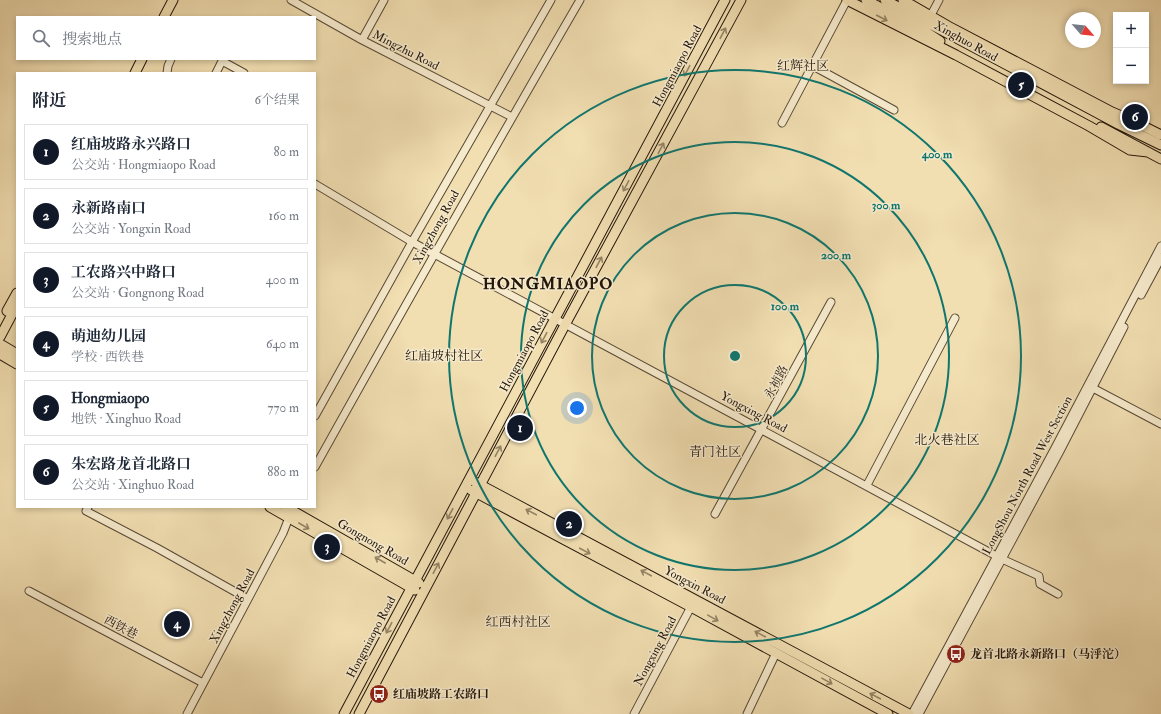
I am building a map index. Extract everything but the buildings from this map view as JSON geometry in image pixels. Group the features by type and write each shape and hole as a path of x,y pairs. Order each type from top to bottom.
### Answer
{"main road":[{"path":"165,16 173,0"},
{"path":"172,16 180,0"},
{"name":"Hongmiaopo Road","path":"344,714 725,0"},
{"name":"Hongmiaopo Road","path":"359,714 566,323 741,0"},
{"path":"847,0 1089,126 1130,150 1148,152"},
{"name":"Xinghuo Road","path":"866,0 1161,159"},
{"name":"Xinghuo Road","path":"885,0 944,32 1007,60 1061,89 1100,114 1161,144"},
{"path":"903,0 1007,60"},
{"path":"944,32 963,34"},
{"path":"932,43 955,49"},
{"path":"136,72 142,60"},
{"path":"142,72 148,60"},
{"path":"1061,89 1161,135"},
{"path":"1100,114 1126,119"},
{"path":"0,324 16,295"},
{"path":"0,337 16,307"},
{"path":"0,344 16,353"},
{"path":"0,354 16,363"},
{"name":"Yongxin Road","path":"466,483 693,603 909,714"},
{"name":"Gongnong Road","path":"277,508 290,510 424,591"},
{"name":"Yongxin Road","path":"693,603 776,653 888,714"}],"street":[{"name":"Mingzhu Road","path":"291,0 362,40 512,117"},
{"path":"362,40 384,0"},
{"path":"316,414 412,242 552,0"},
{"name":"Xingzhong Road","path":"316,465 434,254 580,0"},
{"path":"782,123 847,0"},
{"path":"931,15 939,0"},
{"path":"167,72 171,60"},
{"path":"216,72 222,61 242,72"},
{"path":"812,66 894,110"},
{"name":"Yongxing Road","path":"316,185 434,254 566,323 1000,557 1039,576 1040,584 1058,594"},
{"name":"LongShou North Road West Section","path":"1090,387 1161,246"},
{"name":"LongShou North Road West Section","path":"919,714 1090,387 1161,258"},
{"name":"永祯路","path":"715,514 831,302"},
{"path":"867,485 955,318"},
{"path":"1090,387 1161,424"},
{"path":"88,508 86,511 157,548 248,599"},
{"name":"Xingzhong Road","path":"187,714 283,533 290,510"},
{"name":"LongShou North Road West Section","path":"912,714 1000,557"},
{"name":"西铁巷","path":"29,591 203,683"},
{"name":"Nongxing Road","path":"634,714 693,603"},
{"path":"747,714 776,653"}],"place":[{"name":"Hongmiaopo","path":"1021,85"},
{"name":"朱宏路龙首北路口","path":"1135,117"},
{"name":"红庙坡路永兴路口","path":"520,428"},
{"name":"永新路南口","path":"569,524"},
{"name":"工农路兴中路口","path":"327,547"},
{"name":"萌迪幼儿园","path":"177,624"},
{"name":"龙首北路永新路口（马泘沱）","path":"956,654"},
{"name":"红庙坡路工农路口","path":"379,694"}],"district":[{"name":"红辉社区","path":"803,65"},
{"name":"HONGMIAOPO","path":"548,283"},
{"name":"红庙坡村社区","path":"444,355"},
{"name":"北火巷社区","path":"947,439"},
{"name":"青门社区","path":"715,451"},
{"name":"红西村社区","path":"518,621"}]}
